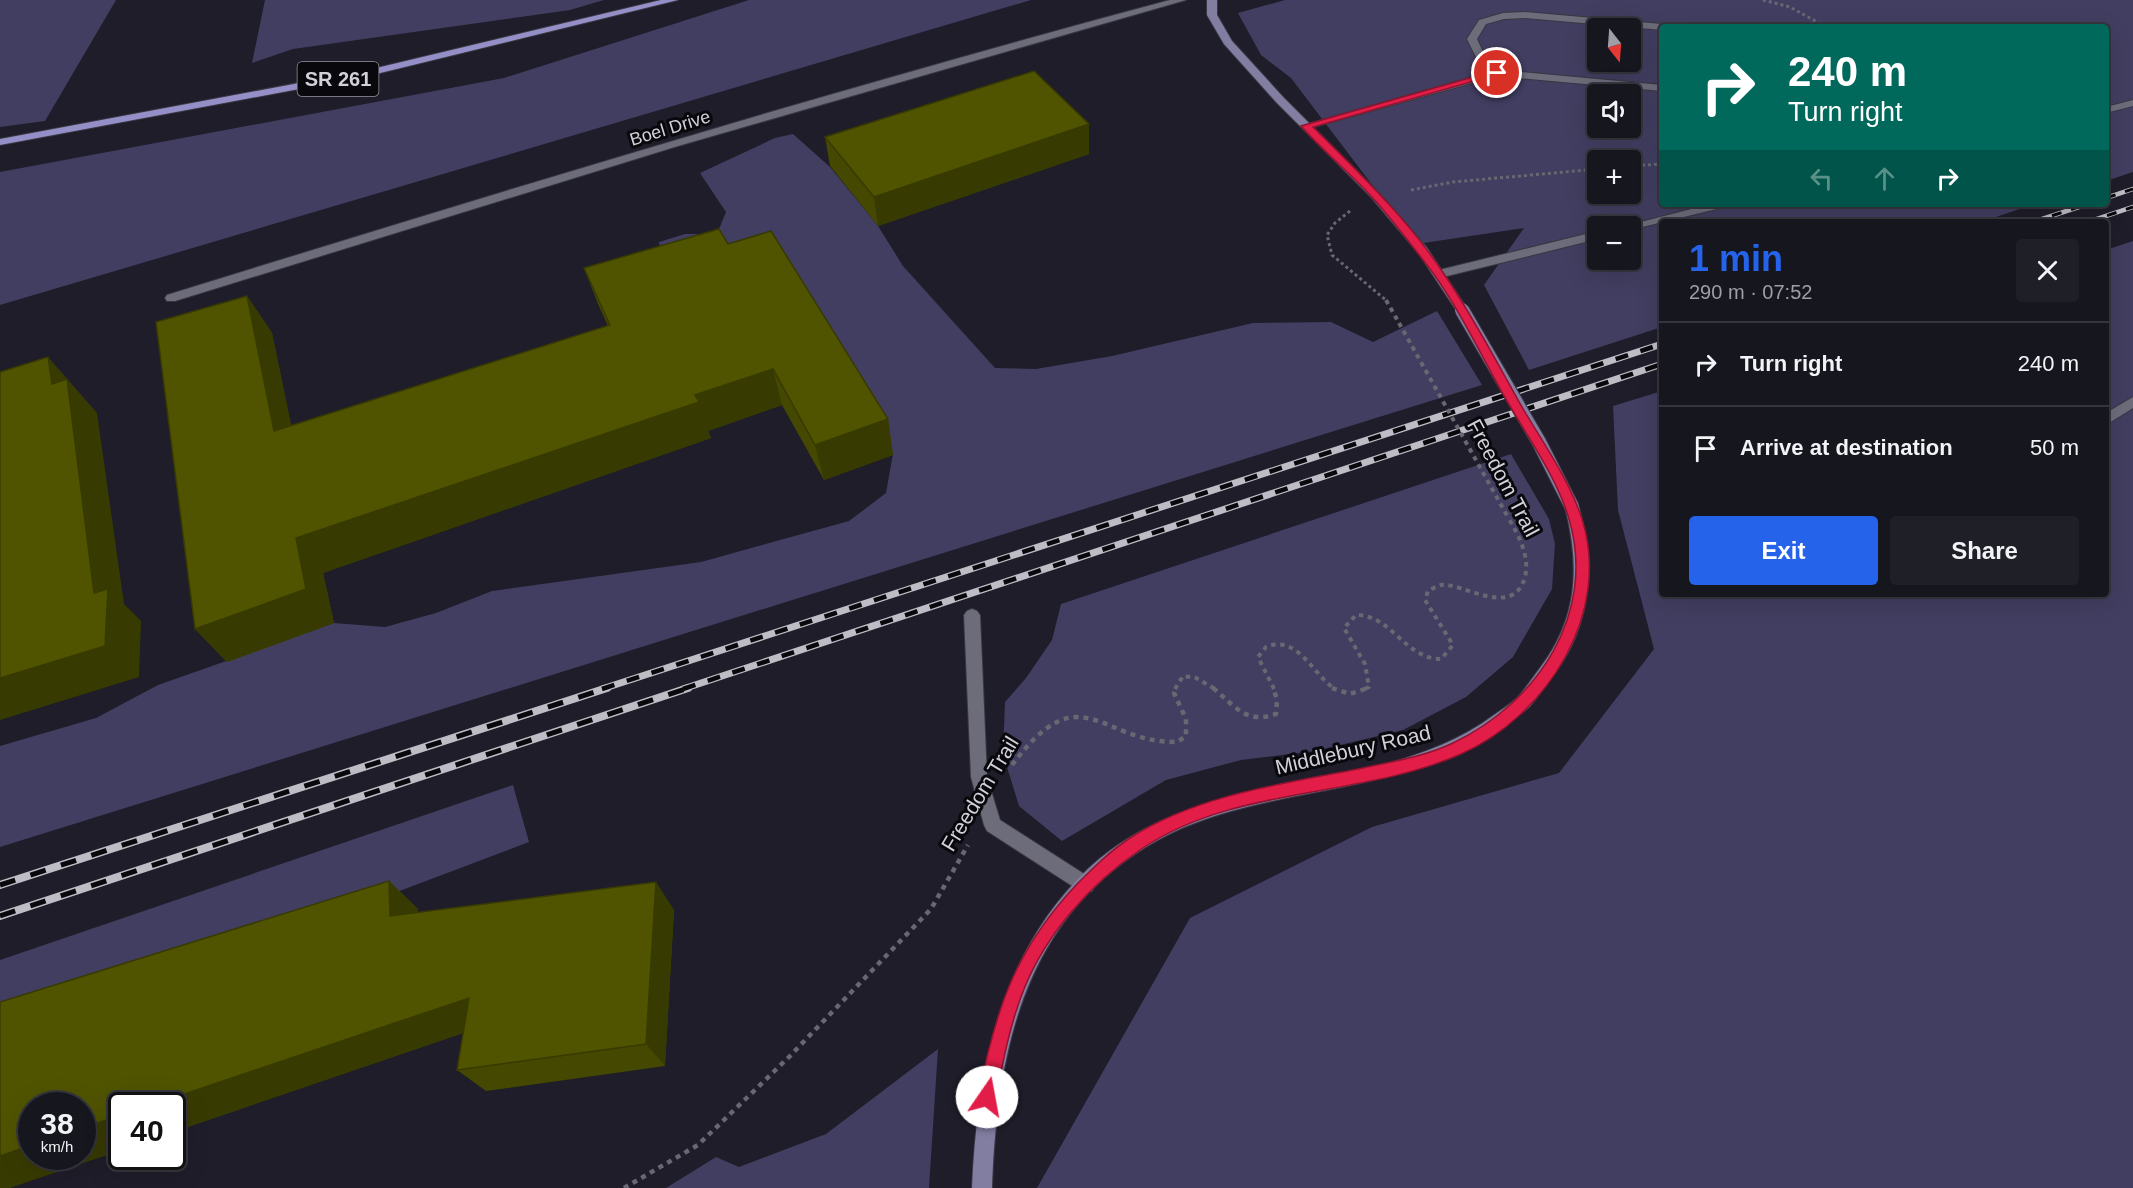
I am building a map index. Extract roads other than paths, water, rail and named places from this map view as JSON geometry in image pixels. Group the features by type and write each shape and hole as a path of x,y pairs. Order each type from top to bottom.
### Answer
{"main road":[{"name":"SR 261","path":"0,142 368,73 673,0"}],"street":[{"name":"Boel Drive","path":"171,298 767,116 1014,44 1181,0"},
{"name":"Middlebury Road","path":"982,1188 987,1097 999,1037 1016,986 1033,952 1057,918 1086,885 1137,843 1174,823 1252,797 1413,764 1458,748 1494,726 1523,702 1550,673 1567,642 1578,612 1582,561 1580,532 1572,507 1539,442 1462,310 1439,274 1376,195 1257,76 1228,42 1212,15 1212,0"},
{"path":"1497,73 1480,55 1472,39 1482,22 1503,16 1525,15 1659,27"},
{"path":"1306,126 1497,73 1659,88"},
{"path":"2109,109 2133,103"},
{"path":"1663,219 1713,207"},
{"path":"1641,224 1659,220"},
{"path":"1439,274 1587,238"},
{"path":"2109,418 2133,402"},
{"path":"972,615 979,777 993,825 1086,885"}],"railway":[{"path":"2109,197 2133,189"},
{"path":"2042,219 2079,207"},
{"path":"2097,219 2133,207"},
{"path":"602,689 1659,345"},
{"path":"683,689 1659,365"},
{"path":"0,885 607,688"},
{"path":"0,916 688,688"}]}
